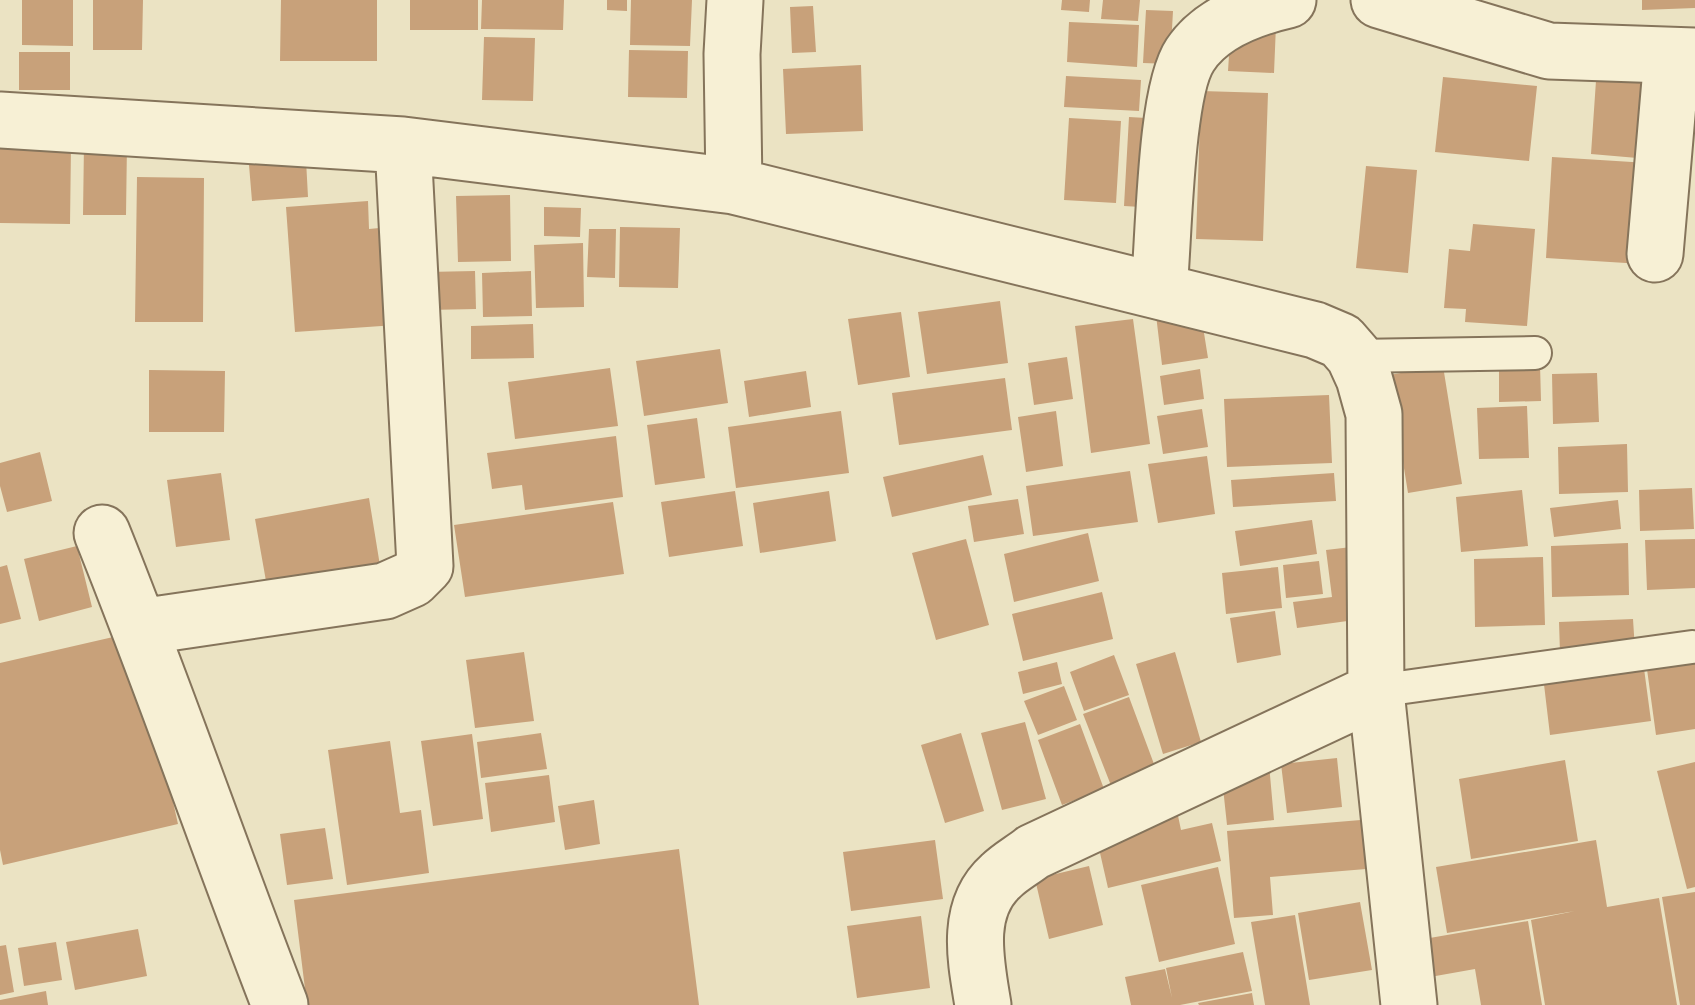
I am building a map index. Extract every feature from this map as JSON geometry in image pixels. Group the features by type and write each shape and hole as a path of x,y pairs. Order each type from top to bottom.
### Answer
{"street":[{"path":"734,0 734,186"},
{"path":"1160,290 1176,86 1190,54 1218,28 1255,7 1288,0"},
{"path":"1379,0 1549,51 1683,56 1655,254"},
{"path":"0,120 403,145 734,186 1160,290 1315,330 1341,341 1354,356 1364,378 1374,414 1376,691 1409,1005"},
{"path":"140,627 385,591 412,579 425,566 403,145"},
{"path":"102,533 280,1005"},
{"path":"983,1005 974,946 981,903 998,877 1033,852 1376,691"}],"lane":[{"path":"1354,356 1535,354"},
{"path":"1376,691 1692,647"}],"building":[{"path":"22,0 73,0 73,46 22,45"},
{"path":"93,0 143,0 142,50 93,50"},
{"path":"281,0 377,0 377,61 280,61"},
{"path":"410,0 478,0 478,30 410,30"},
{"path":"482,0 564,0 563,30 481,29"},
{"path":"607,0 627,0 627,11 607,10"},
{"path":"631,0 692,0 690,46 630,45"},
{"path":"1062,0 1090,0 1089,12 1061,10"},
{"path":"1103,0 1140,0 1138,21 1101,19"},
{"path":"1642,0 1695,0 1695,8 1642,10"},
{"path":"813,6 816,52 792,53 790,7"},
{"path":"1146,10 1173,11 1170,64 1143,63"},
{"path":"1069,22 1139,25 1137,67 1067,62"},
{"path":"1231,24 1276,25 1274,73 1228,71"},
{"path":"484,37 535,38 533,101 482,100"},
{"path":"629,50 688,51 687,98 628,97"},
{"path":"19,52 70,52 70,90 19,90"},
{"path":"861,65 863,131 786,134 783,69"},
{"path":"1597,66 1656,70 1649,159 1591,154"},
{"path":"1066,76 1141,80 1139,111 1064,107"},
{"path":"1443,77 1537,86 1529,161 1435,152"},
{"path":"1201,91 1268,93 1263,241 1196,239"},
{"path":"1129,117 1164,119 1158,208 1124,206"},
{"path":"1069,118 1121,121 1116,203 1064,200"},
{"path":"84,143 127,143 126,215 83,215"},
{"path":"0,146 71,146 70,224 0,223"},
{"path":"1552,157 1648,163 1642,264 1546,258"},
{"path":"306,160 308,197 252,201 249,165"},
{"path":"1366,166 1417,170 1408,273 1356,268"},
{"path":"137,177 204,178 203,322 135,322"},
{"path":"510,195 511,261 458,262 456,196"},
{"path":"368,201 369,229 390,227 396,325 295,332 286,207"},
{"path":"544,207 581,208 580,237 544,236"},
{"path":"1473,224 1535,229 1527,326 1465,322 1466,309 1444,308 1449,249 1470,251"},
{"path":"620,227 680,228 678,288 619,287"},
{"path":"589,229 616,229 615,278 587,277"},
{"path":"583,243 584,307 536,308 534,245"},
{"path":"475,271 476,309 428,310 427,272"},
{"path":"531,271 532,316 483,317 482,273"},
{"path":"1000,301 1008,363 927,374 918,312"},
{"path":"1200,308 1208,358 1162,365 1156,315"},
{"path":"901,312 910,377 858,385 848,319"},
{"path":"1133,319 1150,444 1091,453 1075,326"},
{"path":"533,324 534,358 471,359 471,326"},
{"path":"720,349 728,403 644,416 636,361"},
{"path":"1067,357 1073,399 1034,405 1028,363"},
{"path":"1540,364 1541,401 1499,402 1499,366"},
{"path":"1443,366 1462,484 1408,493 1389,375"},
{"path":"610,368 618,426 515,439 508,382"},
{"path":"1200,369 1204,399 1164,405 1160,376"},
{"path":"149,370 225,371 224,432 149,432"},
{"path":"806,371 811,407 749,417 744,381"},
{"path":"1597,373 1599,422 1553,424 1552,374"},
{"path":"1005,378 1012,430 899,445 892,393"},
{"path":"1329,395 1332,463 1227,467 1224,399"},
{"path":"1527,406 1529,458 1479,459 1477,408"},
{"path":"1202,409 1208,447 1163,454 1157,416"},
{"path":"841,411 849,473 736,488 728,427"},
{"path":"1056,411 1063,466 1026,472 1018,417"},
{"path":"697,418 705,478 655,485 647,425"},
{"path":"616,436 623,497 525,510 522,485 492,489 487,453"},
{"path":"1627,444 1628,492 1559,494 1558,447"},
{"path":"40,452 52,501 7,512 0,486 0,463"},
{"path":"983,455 992,495 892,517 883,477"},
{"path":"1207,456 1215,514 1158,523 1148,464"},
{"path":"1130,471 1138,522 1033,536 1026,486"},
{"path":"221,473 230,540 176,547 167,480"},
{"path":"1334,473 1336,501 1233,507 1231,480"},
{"path":"1692,488 1694,529 1640,531 1639,490"},
{"path":"1522,490 1528,546 1461,552 1456,497"},
{"path":"735,491 743,546 669,557 661,502"},
{"path":"829,491 836,541 760,553 753,503"},
{"path":"369,498 382,578 269,598 255,519"},
{"path":"1018,499 1024,534 974,542 968,506"},
{"path":"1618,500 1621,529 1554,537 1550,508"},
{"path":"613,502 624,574 465,597 454,525"},
{"path":"1312,520 1317,554 1240,566 1235,531"},
{"path":"1088,533 1099,581 1014,602 1004,554"},
{"path":"966,539 989,625 936,640 912,553"},
{"path":"1695,539 1695,588 1647,590 1645,540"},
{"path":"1628,543 1629,595 1552,597 1551,546"},
{"path":"77,546 92,607 39,621 24,559"},
{"path":"1360,546 1369,618 1297,628 1293,602 1332,597 1326,550"},
{"path":"1543,557 1545,625 1475,627 1474,559"},
{"path":"1319,561 1323,594 1286,598 1283,565"},
{"path":"7,565 21,619 0,624 0,567"},
{"path":"1278,567 1282,608 1226,614 1222,573"},
{"path":"1102,592 1113,639 1023,661 1012,614"},
{"path":"1275,611 1281,655 1237,663 1230,618"},
{"path":"1633,619 1635,650 1560,653 1559,622"},
{"path":"135,632 178,824 3,865 0,663"},
{"path":"524,652 534,721 475,728 466,660"},
{"path":"1175,652 1201,742 1163,754 1136,664"},
{"path":"1114,655 1129,695 1084,711 1070,672"},
{"path":"1643,661 1651,721 1550,735 1543,676"},
{"path":"1057,662 1062,684 1023,694 1018,672"},
{"path":"1646,662 1695,662 1695,729 1656,735"},
{"path":"1064,686 1077,720 1038,735 1024,701"},
{"path":"1129,697 1157,772 1112,788 1083,714"},
{"path":"1025,722 1046,799 1002,810 981,733"},
{"path":"1080,724 1104,789 1062,805 1038,740"},
{"path":"541,733 547,769 481,778 477,742"},
{"path":"961,733 984,811 945,823 921,745"},
{"path":"472,734 483,819 433,826 421,741"},
{"path":"390,741 400,813 421,810 429,873 347,885 328,750"},
{"path":"1337,758 1342,807 1287,813 1281,764"},
{"path":"1565,760 1578,841 1471,859 1459,779"},
{"path":"1695,762 1695,887 1687,889 1657,771"},
{"path":"1269,764 1274,820 1227,825 1221,769"},
{"path":"549,775 555,822 491,832 485,783"},
{"path":"594,800 600,844 565,850 558,806"},
{"path":"1177,811 1181,830 1212,823 1221,861 1108,888 1095,831"},
{"path":"1361,820 1366,869 1270,877 1273,915 1234,918 1227,831"},
{"path":"325,828 333,879 287,885 280,834"},
{"path":"935,840 943,899 851,911 843,852"},
{"path":"1596,840 1607,907 1659,898 1677,1005 1545,1005 1531,920 1575,911 1447,933 1436,867"},
{"path":"679,849 699,1005 307,1005 294,900"},
{"path":"1089,866 1103,925 1049,939 1035,879"},
{"path":"1218,867 1235,944 1159,962 1141,885"},
{"path":"1695,892 1695,1005 1680,1005 1662,897"},
{"path":"1360,902 1372,970 1309,980 1298,913"},
{"path":"1295,915 1310,1005 1265,1005 1251,922"},
{"path":"921,916 930,988 857,998 847,926"},
{"path":"1528,921 1542,1005 1481,1005 1475,969 1430,977 1424,939"},
{"path":"138,929 147,976 75,990 66,942"},
{"path":"56,942 62,980 24,986 18,948"},
{"path":"6,945 14,992 0,995 0,946"},
{"path":"1243,952 1252,991 1180,1005 1131,1005 1125,977 1165,969 1172,998 1166,968"},
{"path":"46,991 48,1005 0,1005 0,1000"},
{"path":"1252,993 1254,1005 1198,1003"}]}
